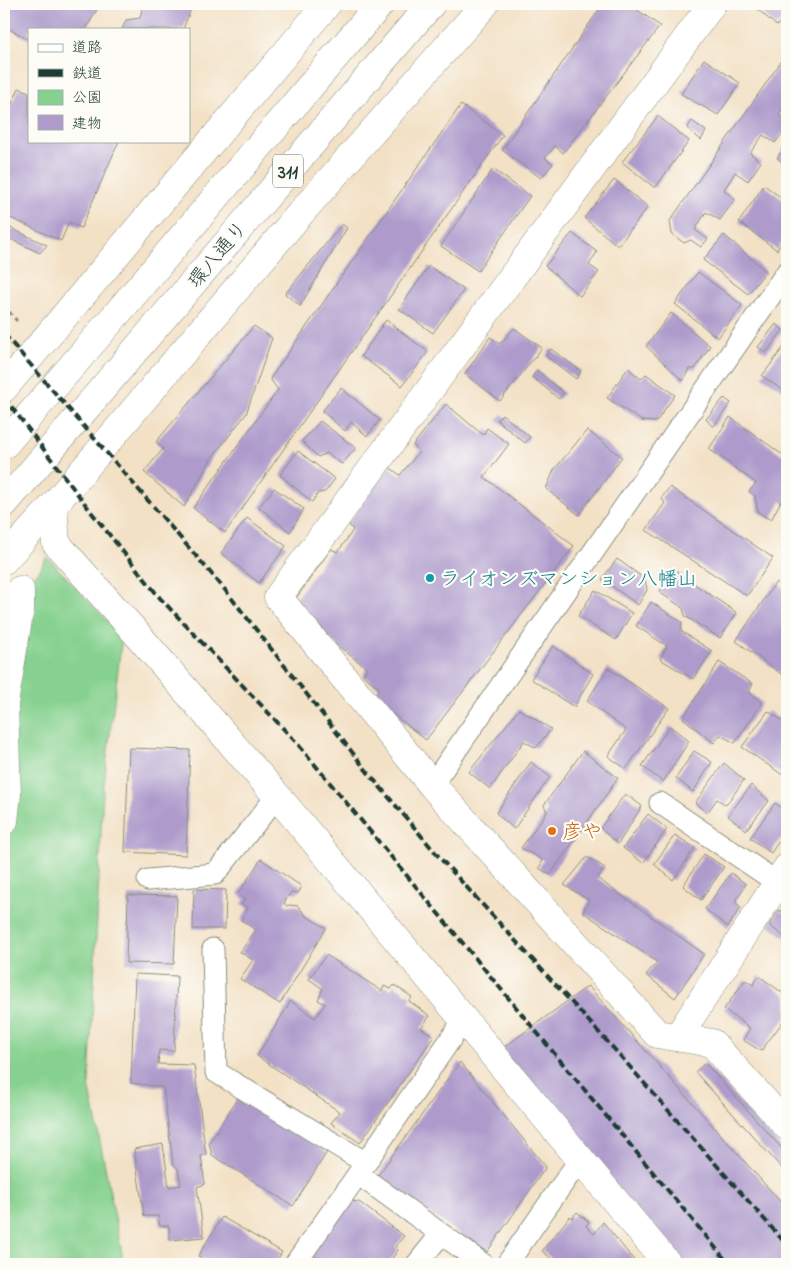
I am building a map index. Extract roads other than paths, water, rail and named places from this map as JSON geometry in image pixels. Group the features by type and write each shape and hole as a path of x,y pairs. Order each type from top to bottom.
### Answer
{"street":[{"path":"4,388 327,4"},
{"name":"環八通り","path":"4,445 380,4"},
{"name":"環八通り","path":"4,504 431,4"},
{"path":"4,560 53,506 292,223 485,4"},
{"path":"712,4 278,597 432,785 657,1034 712,1043 787,1126"},
{"path":"53,506 56,543 145,642 277,796 463,1021 668,1264"},
{"path":"4,821 7,794 4,705 20,608 20,590"},
{"path":"678,1037 782,875"}],"lane":[{"path":"432,785 787,272"},
{"path":"148,880 215,874 277,796"},
{"path":"660,803 782,875"},
{"path":"213,950 216,1072 362,1168 441,1234 484,1264"},
{"path":"295,1264 463,1021"},
{"path":"506,1264 580,1159"},
{"path":"417,1264 441,1234"}],"railway":[{"path":"4,334 222,586 370,775 440,858 615,1050 787,1245"},
{"path":"4,397 92,513 160,598 296,742 729,1264"}],"place":[{"name":"ライオンズマンション八幡山","path":"430,578"},
{"name":"彦や","path":"552,831"}]}
